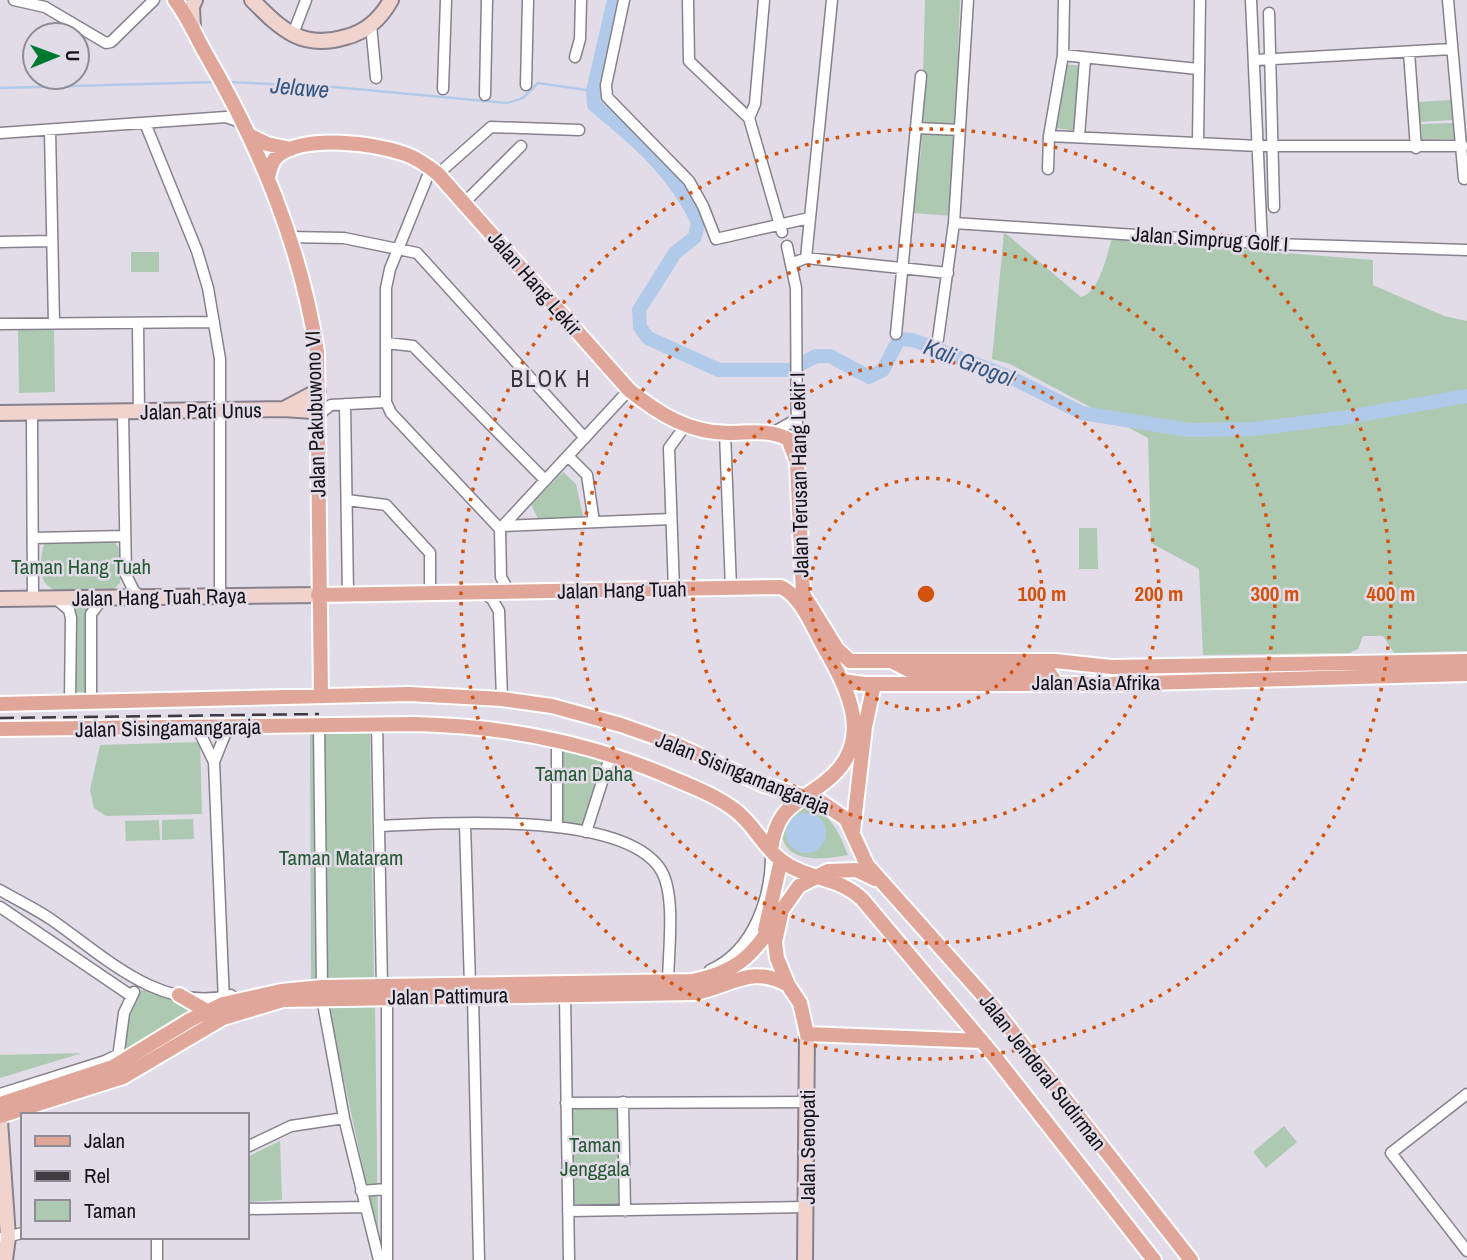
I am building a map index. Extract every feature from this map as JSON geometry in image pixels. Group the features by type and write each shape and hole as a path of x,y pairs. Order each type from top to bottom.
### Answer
{"main road":[{"name":"Jalan Pakubuwono VI","path":"167,0 193,31"},
{"name":"Jalan Pakubuwono VI","path":"175,0 248,130 268,178 312,316 318,391 321,695"},
{"name":"Jalan Hang Lekir","path":"248,130 267,144 293,149 347,143 405,154 434,171 629,390 663,416 685,426 725,433 774,432"},
{"path":"268,178 279,154 293,149"},
{"path":"774,432 788,439 797,462"},
{"name":"Jalan Terusan Hang Lekir I","path":"797,462 799,565 803,594 837,649 850,661 878,662"},
{"path":"799,565 791,579 781,587 799,603 852,701 847,779 857,787"},
{"name":"Jalan Hang Tuah","path":"318,595 781,587"},
{"name":"Jalan Asia Afrika","path":"878,662 1029,661 1111,667 1382,670 1467,674"},
{"name":"Jalan Asia Afrika","path":"874,684 1056,683 1382,670 1467,661"},
{"path":"894,662 913,673 1048,671 1056,683"},
{"path":"843,681 874,684 868,702 853,831"},
{"name":"Jalan Sisingamangaraja","path":"0,704 421,694 502,699 551,706 621,725 674,744 764,785 806,795 833,807 853,831 867,865 889,888"},
{"path":"852,701 861,698 868,702"},
{"name":"Jalan Sisingamangaraja","path":"0,729 377,724 465,726 557,739 611,754 724,802 748,821 776,855 799,872 816,876"},
{"path":"762,941 780,815 834,775 850,750"},
{"path":"807,1034 800,1003 788,985 775,950 780,914 799,886 816,876 846,868 863,872 889,888"},
{"name":"Jalan Jenderal Sudirman","path":"816,876 845,885 862,899 982,1041 1154,1260"},
{"name":"Jalan Jenderal Sudirman","path":"889,888 984,996 1191,1260"},
{"name":"Jalan Pattimura","path":"73,1087 224,1000 281,991 322,989 471,987 709,977 750,957 780,914"},
{"name":"Jalan Pattimura","path":"471,987 565,995 695,993 755,974 775,978 788,985"},
{"name":"Jalan Pattimura","path":"0,1104 123,1077 229,1015 322,989"},
{"path":"179,995 207,1011"},
{"name":"Jalan Jenderal Sudirman","path":"807,1034 982,1041"},
{"name":"Jalan Pattimura","path":"0,1121 55,1093"}],"street":[{"path":"14,0 46,7 106,43 111,42 154,0"},
{"path":"193,31 192,7 195,0"},
{"path":"252,0 281,27 313,42 329,42 357,34 371,25 391,0"},
{"path":"293,34 306,0"},
{"path":"443,89 446,0"},
{"path":"485,95 487,0"},
{"path":"526,85 528,0"},
{"path":"575,57 580,35 582,0"},
{"path":"624,0 606,85 611,104 681,170 703,206 716,239 781,229 809,218"},
{"path":"688,0 689,61 749,118 781,229"},
{"path":"749,118 755,104 764,0"},
{"path":"806,258 832,0"},
{"path":"938,340 954,223 968,0"},
{"path":"1048,169 1049,136 1063,55 1064,0"},
{"path":"1198,143 1200,0"},
{"path":"1251,0 1256,60 1262,243"},
{"path":"1448,0 1464,179"},
{"path":"1269,13 1274,207"},
{"path":"371,25 376,78"},
{"path":"1256,60 1452,49"},
{"path":"1409,52 1416,148"},
{"path":"1063,55 1198,69"},
{"path":"1079,136 1085,59"},
{"path":"896,334 921,76"},
{"path":"0,133 226,117 248,130"},
{"path":"145,123 173,185 197,251 220,359 220,597"},
{"path":"579,130 491,127 434,171 398,248 386,288 386,402 391,412 502,528 671,519"},
{"path":"917,128 960,130"},
{"path":"50,130 54,323"},
{"path":"1049,136 1259,146 1463,146"},
{"path":"464,203 521,146"},
{"name":"Jalan Simprug Golf I","path":"954,223 1262,243 1467,250"},
{"path":"288,237 344,238 417,253 585,438"},
{"path":"0,242 52,241"},
{"name":"Jalan Terusan Hang Lekir I","path":"787,246 793,263 797,462"},
{"path":"793,263 806,258 948,273"},
{"path":"0,324 214,322"},
{"path":"138,323 139,413"},
{"path":"387,343 413,346 545,480"},
{"path":"502,699 499,611 511,592 501,577 502,528 629,390"},
{"path":"318,391 331,405"},
{"name":"Jalan Pati Unus","path":"283,409 318,391"},
{"path":"318,415 331,405 386,402"},
{"path":"345,404 348,594"},
{"name":"Jalan Pati Unus","path":"0,420 121,413 283,409 313,411 318,415"},
{"name":"Jalan Pati Unus","path":"0,413 114,410 121,413"},
{"path":"121,413 126,575 134,591 142,598"},
{"path":"32,419 33,599"},
{"name":"Jalan Hang Lekir","path":"774,432 797,419"},
{"path":"674,590 669,448 685,426"},
{"path":"725,433 731,588"},
{"path":"568,456 587,475 594,522"},
{"path":"347,500 386,505 430,553 430,594"},
{"path":"33,538 125,536"},
{"path":"91,700 91,614 106,598 118,592 126,575"},
{"path":"484,593 492,599 499,611"},
{"name":"Jalan Hang Tuah Raya","path":"0,599 318,595"},
{"path":"56,599 69,610 71,618 71,701"},
{"path":"377,724 387,1260"},
{"path":"319,725 322,989 344,1118 379,1260"},
{"path":"0,890 48,918 142,984 179,995 224,1000 214,762 197,727"},
{"path":"214,762 228,727"},
{"path":"557,739 557,826"},
{"path":"586,832 611,754"},
{"path":"379,826 529,822 586,832 641,852 662,872 668,893 668,980"},
{"path":"465,824 480,1260"},
{"name":"Jalan Pattimura","path":"668,980 712,970 724,963 748,938 767,890 776,855"},
{"path":"0,907 130,995"},
{"path":"116,1061 124,1013 130,995 142,984"},
{"path":"565,995 569,1260"},
{"name":"Jalan Senopati","path":"805,1260 807,1034"},
{"name":"Jalan Pattimura","path":"0,1094 116,1061"},
{"path":"1467,1094 1391,1153 1467,1251"},
{"path":"623,1102 625,1211"},
{"path":"566,1103 808,1102"},
{"path":"248,1147 291,1126 344,1118"},
{"path":"0,1121 4,1260"},
{"path":"361,1191 386,1189"},
{"path":"248,1209 365,1207"},
{"path":"568,1211 807,1207"},
{"path":"3,1240 21,1234"},
{"path":"157,1239 157,1260"}],"green space":[{"path":"925,0 960,0 952,216 912,213 921,152"},
{"path":"1062,64 1083,66 1078,131 1054,128"},
{"path":"1452,100 1454,120 1419,122 1417,102"},
{"path":"1453,123 1454,139 1422,140 1421,124"},
{"path":"1004,232 1081,297 1088,294 1098,281 1112,239 1373,260 1373,285 1444,316 1467,321 1467,651 1394,653 1383,636 1363,636 1358,649 1349,653 1203,655 1199,569 1151,543 1148,438 1010,364 992,359"},
{"path":"131,252 159,252 159,272 131,272"},
{"path":"18,329 54,329 55,392 19,393"},
{"path":"563,472 576,484 583,516 539,521 531,504"},
{"path":"1079,528 1097,528 1098,569 1079,569"},
{"name":"Taman Hang Tuah","path":"46,541 114,541 120,550 120,583 112,591 57,591 43,579 42,554"},
{"path":"73,604 88,604 87,692 75,692"},
{"name":"Taman Mataram","path":"310,733 370,733 374,981 311,982"},
{"path":"200,742 202,814 106,816 94,808 90,790 100,745"},
{"name":"Taman Daha","path":"561,742 615,755 590,832 559,824"},
{"path":"799,807 818,811 825,816 836,829 848,855 803,857 786,846 782,837 782,823"},
{"path":"193,819 194,839 162,840 162,820"},
{"path":"159,820 160,840 126,841 125,821"},
{"path":"142,990 178,997 194,1009 122,1060 120,1052 133,999"},
{"path":"327,1003 375,1003 378,1236"},
{"path":"82,1053 0,1078 0,1055"},
{"name":"Taman Jenggala","path":"573,1107 619,1107 618,1205 572,1204"},
{"path":"1284,1126 1297,1142 1266,1168 1253,1152"},
{"path":"280,1141 282,1200 248,1202 248,1157"}],"water":[{"path":"806,813 820,819 826,833 820,847 806,853 792,847 786,833 792,819"}],"waterway":[{"name":"Kali Grogol","path":"614,0 593,91 594,105 653,157 678,187 698,222 695,237 675,253 639,310 640,327 648,338 719,370 790,370 816,356 830,356 869,377 883,370 899,339 913,340 1012,378 1082,413 1189,430 1254,429 1348,417 1467,396"},
{"name":"Jelawe","path":"0,88 217,82"},
{"name":"Jelawe","path":"227,82 334,87 507,103 523,98 538,83 593,91"}],"railway":[{"path":"0,718 319,714"}],"district":[{"name":"BLOK H","path":"551,378"}]}
